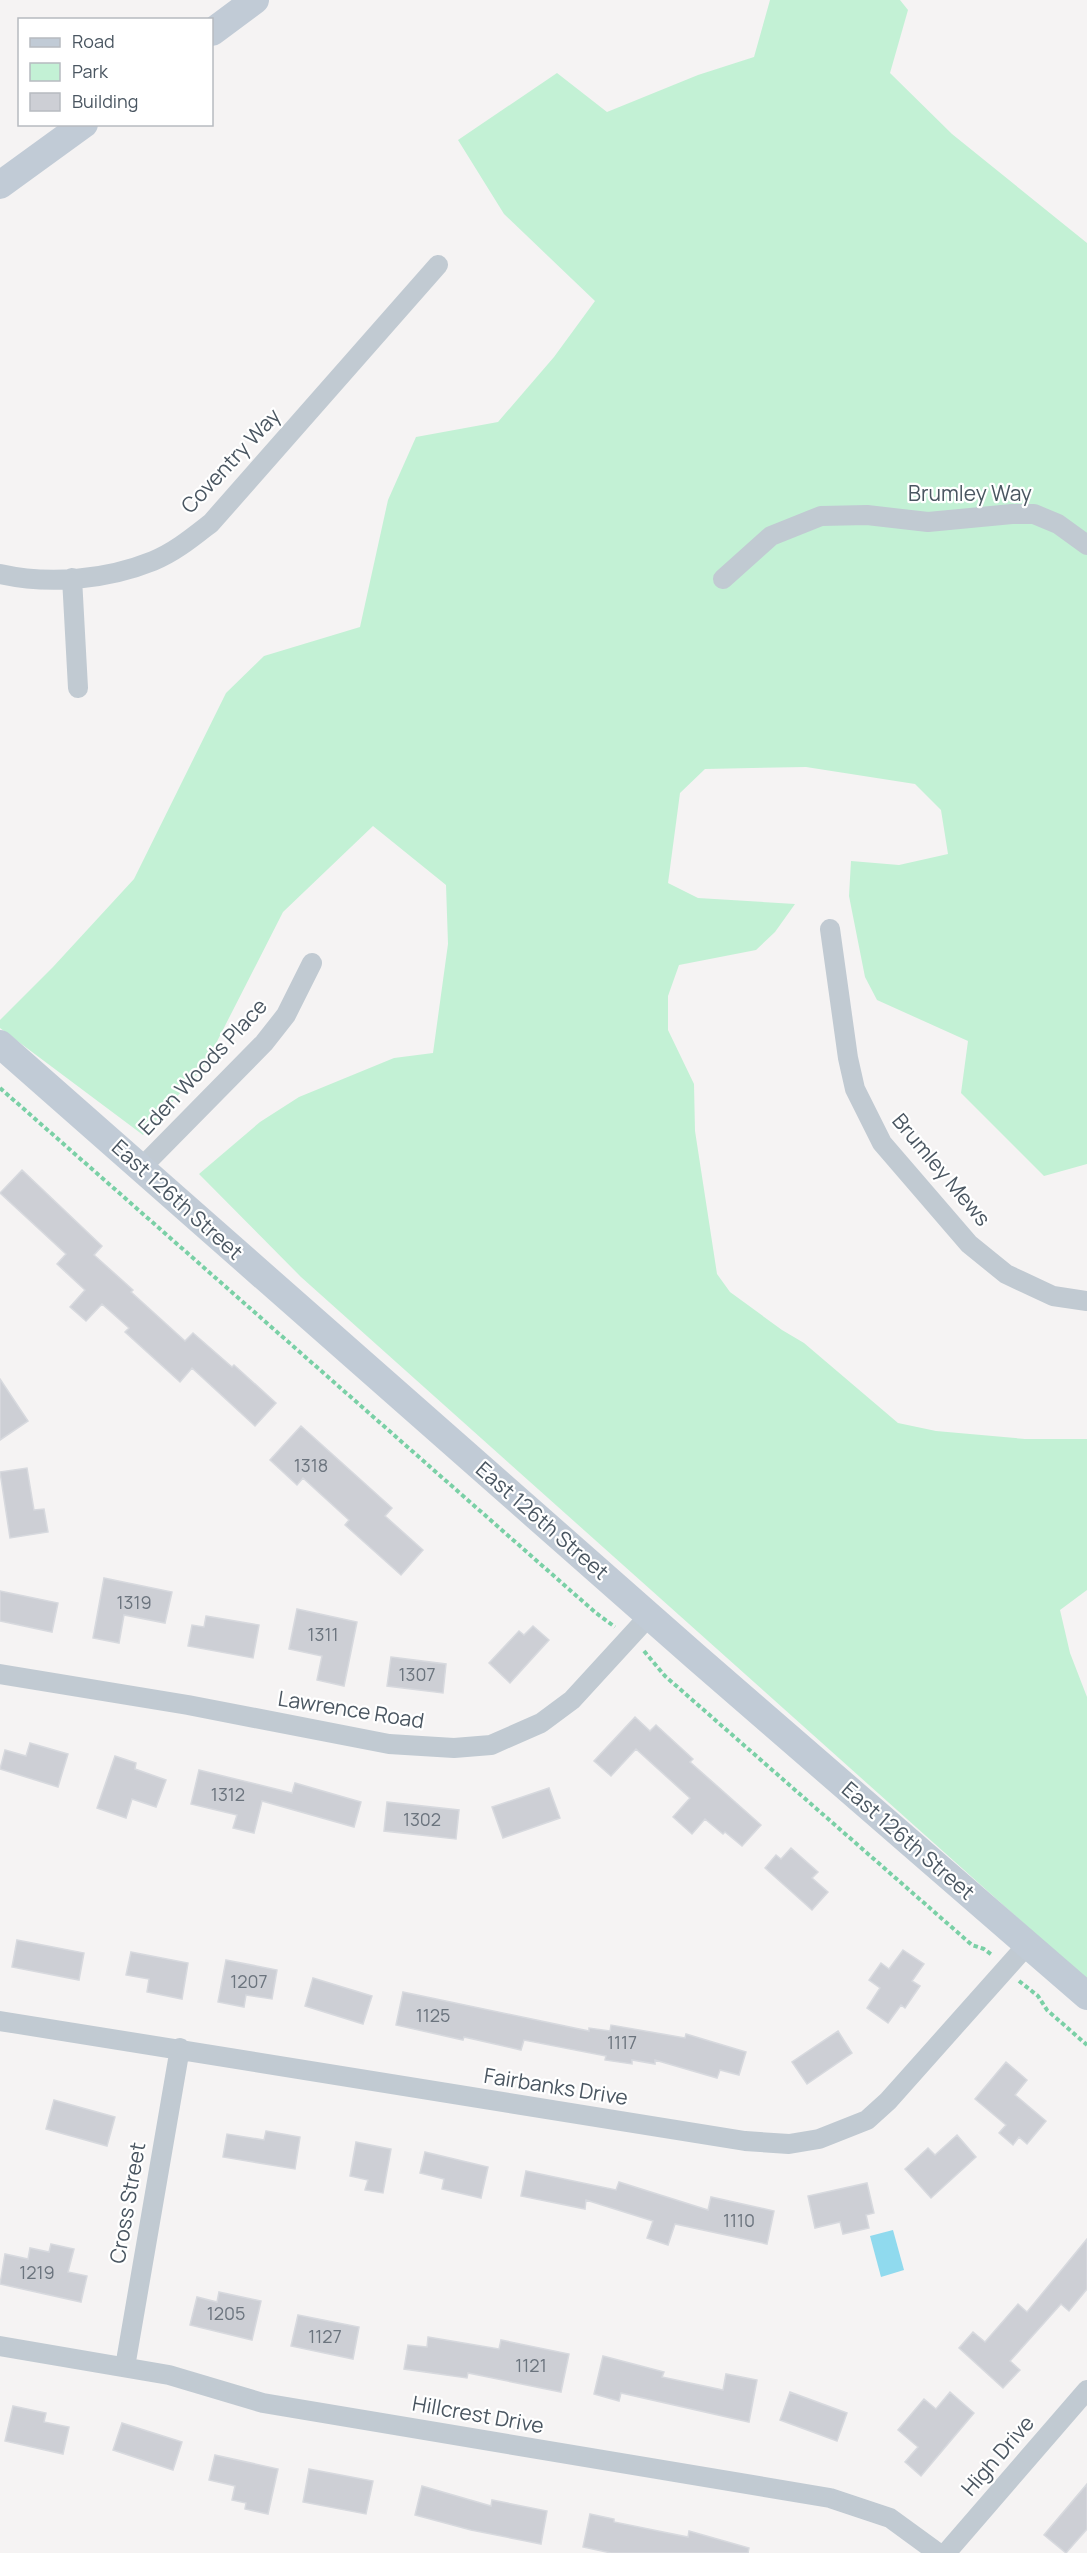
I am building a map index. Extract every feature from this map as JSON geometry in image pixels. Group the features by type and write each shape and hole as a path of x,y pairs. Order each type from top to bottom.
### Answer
{"street":[{"path":"213,31 255,0"},
{"path":"0,185 81,126"},
{"name":"Coventry Way","path":"0,574 18,578 98,576 154,560 181,546 211,523 438,265"},
{"name":"Brumley Way","path":"723,579 771,536 820,516 867,514 928,522 1034,514 1059,524 1087,545"},
{"path":"72,578 78,688"},
{"name":"Brumley Mews","path":"830,929 848,1058 855,1089 882,1143 969,1244 1006,1274 1053,1296 1087,1301"},
{"name":"Eden Woods Place","path":"141,1168 264,1043 286,1015 312,963"},
{"name":"East 126th Street","path":"0,1044 649,1616 1087,1996"},
{"name":"Lawrence Road","path":"0,1674 188,1705 389,1744 454,1748 491,1745 541,1723 572,1700 649,1616"},
{"name":"Fairbanks Drive","path":"0,2021 180,2048 625,2123 745,2141 789,2144 819,2139 867,2120 888,2101 1027,1944"},
{"name":"Cross Street","path":"125,2367 180,2048"},
{"name":"Hillcrest Drive","path":"0,2346 196,2381 231,2395 263,2403 830,2498 890,2518 938,2553"},
{"name":"High Drive","path":"946,2553 1087,2390"}],"path":[{"path":"0,1088 461,1496 657,1663 665,1676 963,1938 975,1947 987,1951 1017,1980 1038,1996 1047,2010 1087,2045"}],"green space":[{"path":"770,0 900,0 908,10 890,73 952,134 1087,243 1087,1164 1044,1176 961,1093 968,1041 877,1000 865,977 849,896 851,861 899,865 948,854 941,810 915,784 806,767 705,769 680,793 668,883 698,898 795,904 775,932 756,950 679,965 668,996 668,1030 694,1084 695,1131 717,1274 730,1292 804,1343 898,1423 936,1431 1025,1439 1087,1439 1087,1590 1060,1610 1070,1653 1087,1697 1087,1980 301,1277 199,1174 260,1122 299,1097 394,1058 433,1053 448,944 446,885 373,826 283,912 205,1065 143,1135 0,1028 0,1020 53,967 134,879 226,693 264,656 360,627 388,500 416,437 498,422 554,357 595,301 504,214 458,140 557,73 607,112 698,75 754,57"}],"water":[{"path":"893,2230 904,2270 881,2277 870,2236"}],"building":[{"path":"22,1170 102,1246 94,1255 133,1290 131,1292 185,1341 193,1333 232,1367 234,1365 276,1403 255,1426 192,1368 180,1382 125,1332 129,1328 102,1304 86,1321 70,1307 85,1290 57,1264 66,1254 0,1193"},
{"path":"0,1379 28,1421 0,1440"},
{"path":"301,1426 392,1508 385,1516 423,1550 401,1575 345,1525 349,1520 303,1478 297,1485 270,1460"},
{"path":"27,1468 34,1510 44,1509 48,1532 10,1538 0,1472"},
{"path":"104,1578 172,1592 165,1623 124,1615 119,1643 93,1638"},
{"path":"0,1591 58,1603 52,1632 0,1621"},
{"path":"297,1609 357,1622 344,1686 317,1680 322,1656 289,1649"},
{"path":"206,1616 259,1625 253,1658 188,1646 192,1625 204,1627"},
{"path":"533,1626 549,1640 510,1683 489,1663 519,1631 524,1635"},
{"path":"391,1657 446,1664 443,1693 387,1686"},
{"path":"635,1717 650,1731 656,1725 693,1759 690,1762 761,1825 742,1846 705,1819 692,1834 673,1817 690,1798 636,1749 611,1776 594,1761"},
{"path":"30,1743 68,1754 58,1787 0,1769 5,1750 26,1756"},
{"path":"115,1756 136,1763 135,1769 166,1780 156,1807 132,1799 126,1818 97,1808"},
{"path":"199,1770 292,1793 295,1783 361,1802 354,1827 262,1801 254,1833 233,1828 237,1815 191,1804"},
{"path":"549,1788 560,1818 503,1838 492,1807"},
{"path":"387,1802 459,1810 456,1839 384,1831"},
{"path":"791,1848 818,1872 812,1878 828,1892 812,1910 765,1868 776,1855 781,1859"},
{"path":"17,1940 84,1953 79,1980 12,1967"},
{"path":"903,1950 924,1964 912,1981 920,1986 905,2008 901,2005 888,2023 867,2008 880,1988 869,1980 881,1963 889,1969"},
{"path":"131,1952 188,1963 182,1999 147,1992 149,1979 126,1975"},
{"path":"226,1960 277,1970 272,1999 246,1995 244,2007 218,2002"},
{"path":"313,1978 372,1996 363,2024 305,2006"},
{"path":"403,1992 589,2031 589,2028 610,2031 611,2025 685,2038 686,2034 746,2052 739,2075 720,2070 717,2078 655,2060 655,2064 632,2060 632,2064 605,2060 606,2056 524,2040 521,2050 464,2037 463,2040 396,2025"},
{"path":"838,2031 852,2053 807,2084 792,2062"},
{"path":"1006,2062 1027,2080 1015,2095 1046,2121 1027,2144 1019,2137 1013,2145 999,2133 1006,2125 975,2099"},
{"path":"54,2100 115,2117 107,2146 46,2129"},
{"path":"266,2131 300,2137 295,2169 223,2157 227,2134 264,2140"},
{"path":"957,2135 976,2157 931,2198 905,2169 928,2148 935,2155"},
{"path":"356,2142 391,2149 383,2193 365,2190 368,2180 350,2176"},
{"path":"425,2152 488,2167 481,2198 442,2189 444,2179 420,2173"},
{"path":"526,2171 616,2190 619,2182 708,2210 711,2197 774,2211 767,2244 675,2224 668,2245 647,2238 653,2221 586,2200 585,2209 521,2196"},
{"path":"867,2183 874,2213 866,2215 869,2228 843,2234 840,2222 815,2228 808,2196"},
{"path":"1087,2239 1087,2289 1069,2311 1061,2304 1010,2361 1020,2370 1003,2388 959,2348 973,2332 985,2342 1018,2304 1027,2312"},
{"path":"51,2244 74,2249 68,2272 87,2276 81,2302 0,2284 5,2254 28,2259 30,2248 49,2252"},
{"path":"219,2292 261,2301 252,2340 190,2325 197,2297 217,2302"},
{"path":"298,2315 359,2327 353,2359 291,2346"},
{"path":"428,2337 499,2349 501,2340 569,2354 561,2392 468,2373 467,2378 404,2369 408,2345 427,2347"},
{"path":"603,2356 664,2372 662,2377 723,2390 726,2374 757,2380 749,2422 621,2393 619,2401 594,2394"},
{"path":"790,2392 847,2413 837,2441 780,2420"},
{"path":"950,2392 974,2413 921,2476 905,2462 918,2447 898,2430 924,2399 936,2409"},
{"path":"13,2406 46,2413 44,2422 69,2427 63,2454 5,2441"},
{"path":"122,2423 182,2442 173,2470 113,2450"},
{"path":"215,2455 278,2469 268,2514 245,2509 246,2503 232,2500 235,2486 209,2480"},
{"path":"309,2469 373,2481 366,2514 303,2502"},
{"path":"1087,2484 1087,2529 1066,2553 1044,2535"},
{"path":"422,2486 491,2506 492,2500 547,2511 541,2544 471,2530 415,2515"},
{"path":"590,2514 614,2519 614,2522 688,2537 689,2531 749,2548 748,2553 611,2553 583,2547"}]}
